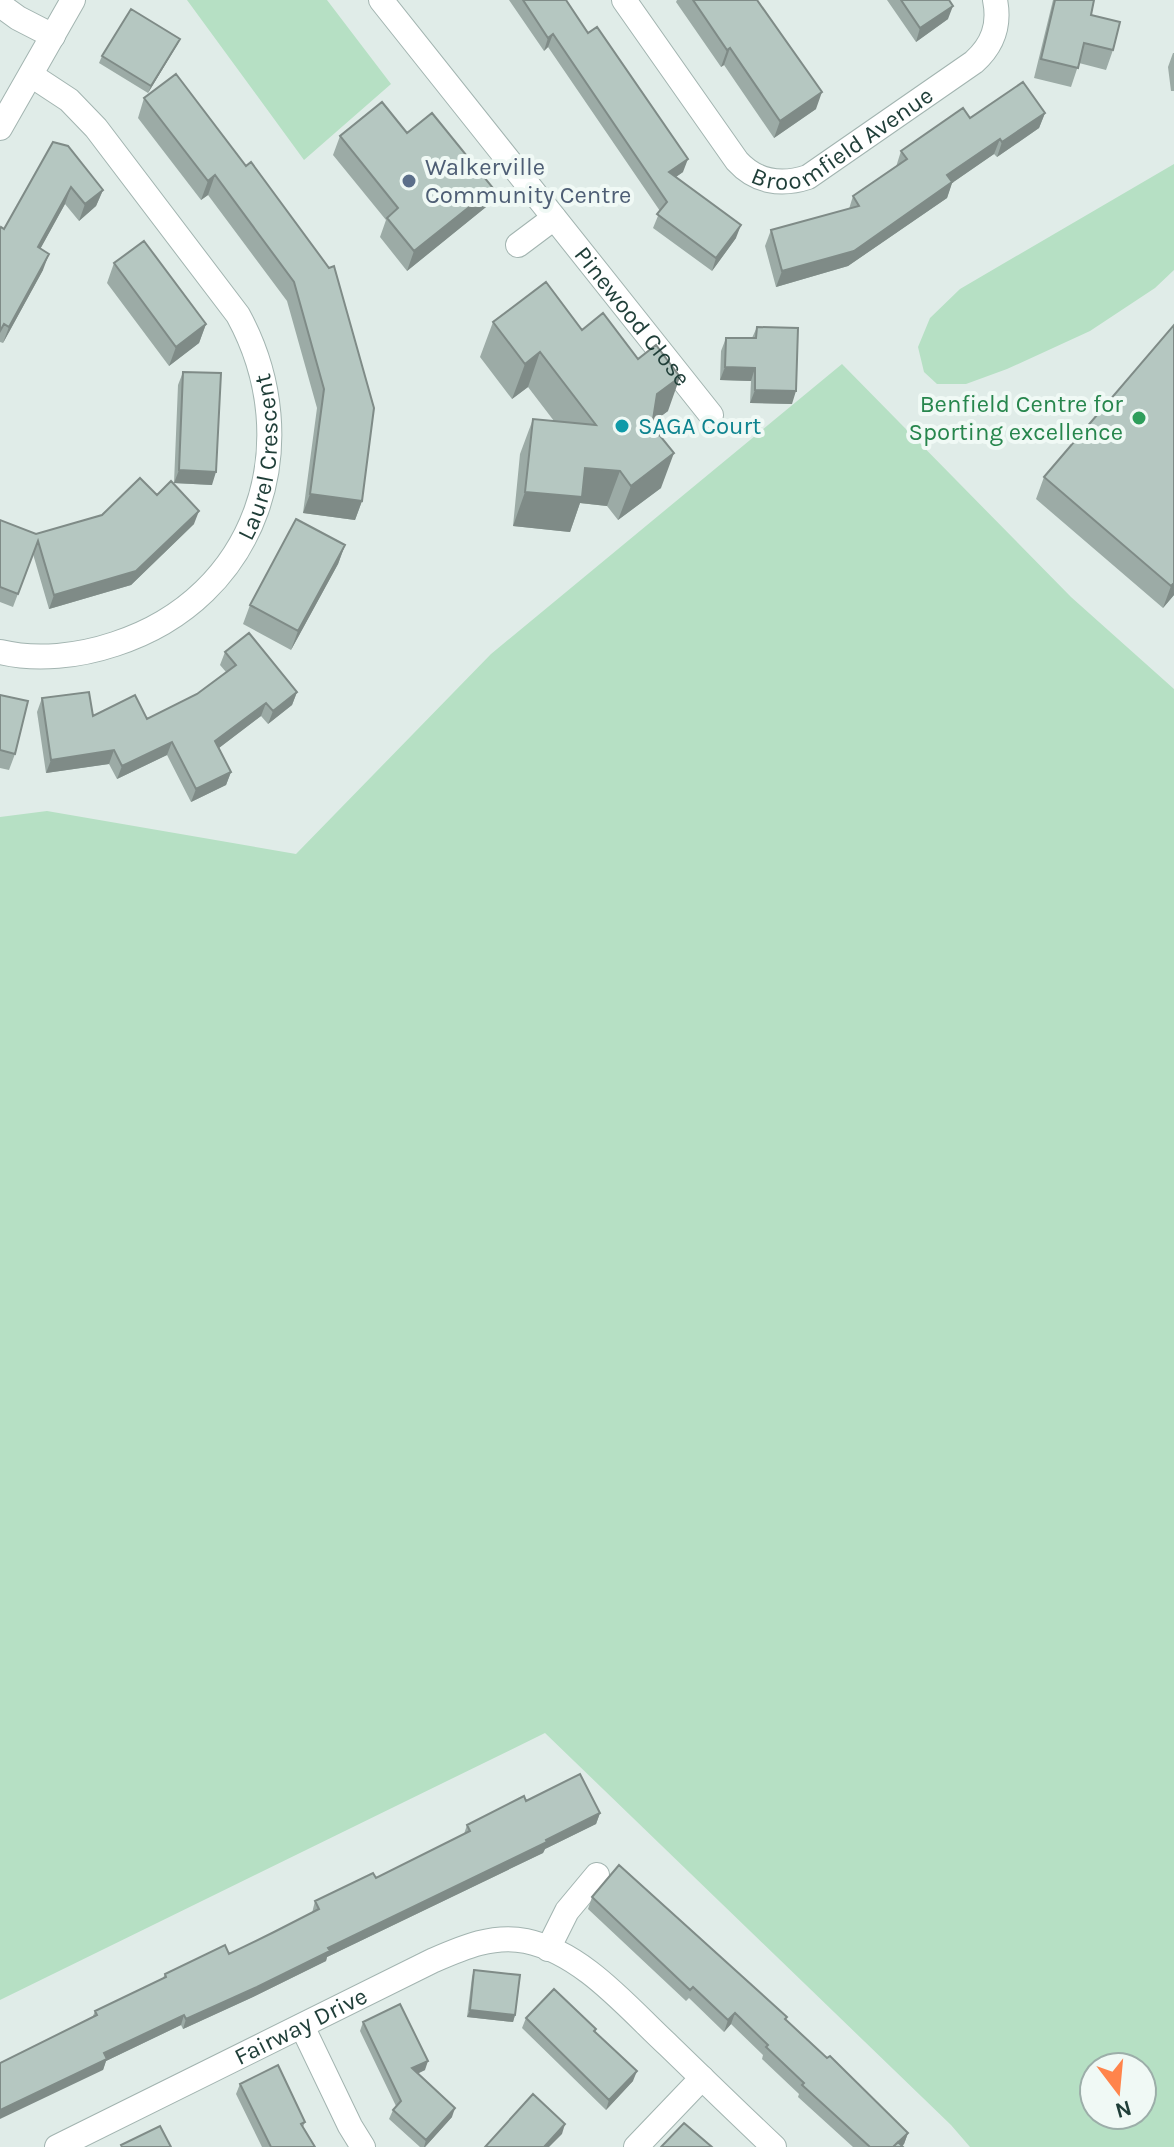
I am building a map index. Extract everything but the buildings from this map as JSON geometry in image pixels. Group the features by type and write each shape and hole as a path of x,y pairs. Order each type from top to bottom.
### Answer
{"street":[{"path":"0,128 73,0"},
{"name":"Pinewood Close","path":"381,0 711,415"},
{"name":"Broomfield Avenue","path":"624,0 744,168 758,178 788,183 817,172 974,62 993,38 997,16 995,0"},
{"path":"0,5 53,36"},
{"name":"Laurel Crescent","path":"0,652 35,656 99,650 128,640 177,613 215,580 245,536 262,495 270,449 269,400 265,378 249,334 238,315 89,119 69,100 31,75"},
{"path":"518,245 554,218"},
{"path":"548,1949 567,1911 597,1875"},
{"name":"Fairway Drive","path":"60,2146 462,1948 502,1939 526,1941 548,1949 597,1979 774,2147"},
{"path":"302,2026 363,2147"},
{"path":"636,2147 702,2078"}],"green space":[{"path":"187,0 327,0 391,84 304,160"},
{"path":"1174,164 1174,270 1155,288 1090,331 966,384 937,384 924,372 918,347 930,318 960,289"},
{"path":"842,364 1071,597 1174,689 1174,2147 970,2147 951,2125 545,1733 0,2000 0,817 47,811 296,854 491,654"}],"place":[{"name":"Walkerville Community Centre","path":"409,181"},
{"name":"Benfield Centre for Sporting excellence","path":"1139,418"},
{"name":"SAGA Court","path":"622,426"}]}
